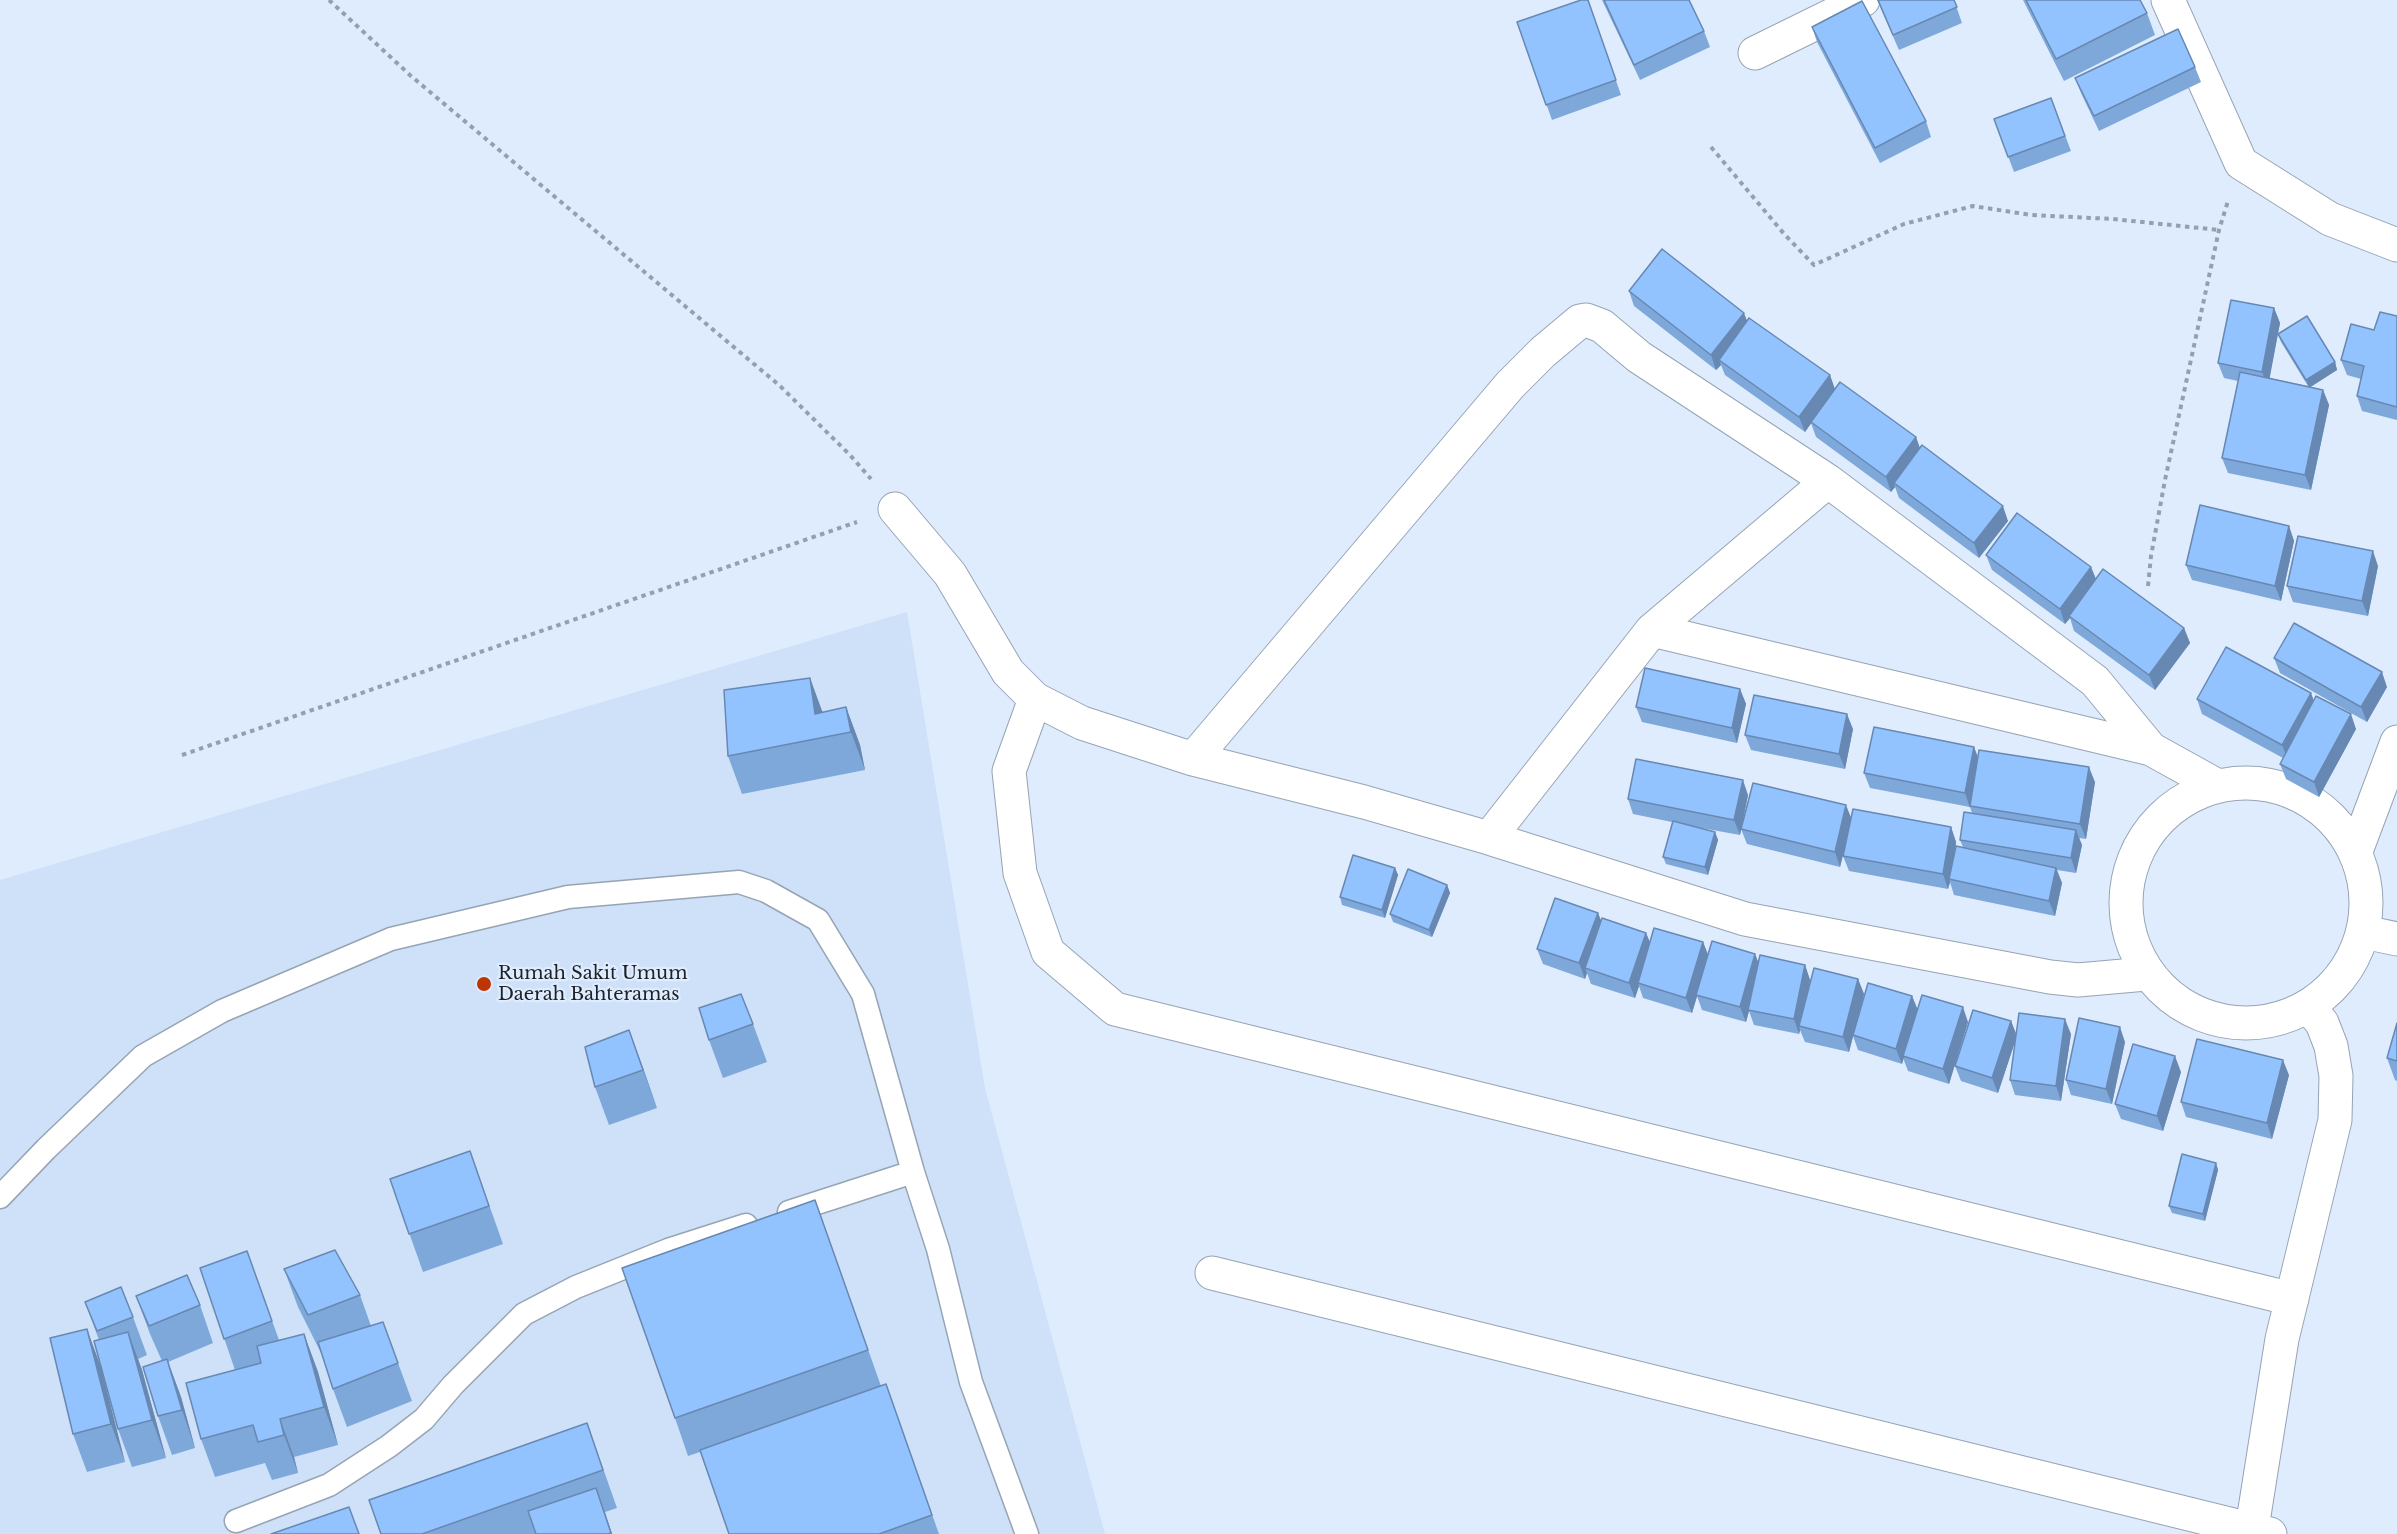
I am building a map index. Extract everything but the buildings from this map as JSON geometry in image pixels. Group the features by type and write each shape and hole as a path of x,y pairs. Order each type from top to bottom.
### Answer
{"street":[{"path":"1755,53 1863,0"},
{"path":"2168,0 2241,163 2330,219 2397,245"},
{"path":"1193,759 1510,385 1580,321 1591,320 1602,326 1639,357 1828,480 2095,681 2151,750"},
{"path":"1489,838 1652,630 1828,480"},
{"path":"895,509 950,574 1008,672 1035,699 1082,723 1193,759 1364,802 1489,838 1745,919 2049,977 2078,980 2145,974"},
{"path":"1652,630 2151,750 2216,785 2272,785 2322,808 2356,851 2367,891 2364,932 2344,975 2309,1007 2252,1025 2192,1013 2145,974 2125,920 2131,862 2164,813 2216,785"},
{"path":"1035,699 1009,771 1020,873 1048,952 1115,1009 2292,1299"},
{"path":"2356,851 2397,742"},
{"path":"2364,932 2397,939"},
{"path":"1212,1273 2261,1531 2282,1339 2335,1120 2336,1076 2331,1046 2322,1023 2309,1007"}],"lane":[{"path":"0,1197 46,1149 143,1056 222,1011 381,943 568,897 739,882 792,903 818,920 863,994 913,1172 938,1249 971,1382 1027,1534"},
{"path":"236,1521 329,1485 367,1462 424,1419 453,1385 524,1314 576,1287 668,1250 913,1172"}],"path":[{"path":"182,755 895,509 850,455 779,385 411,76 329,0"},
{"path":"1711,147 1785,235 1814,265 1904,224 1973,206 2031,215 2113,219 2219,230 2165,480 2148,586"}],"shaded area":[{"name":"Rumah Sakit Umum Daerah Bahteramas","path":"907,612 985,1088 1105,1534 0,1534 0,880"}],"place":[{"name":"Rumah Sakit Umum Daerah Bahteramas","path":"484,984"}]}
